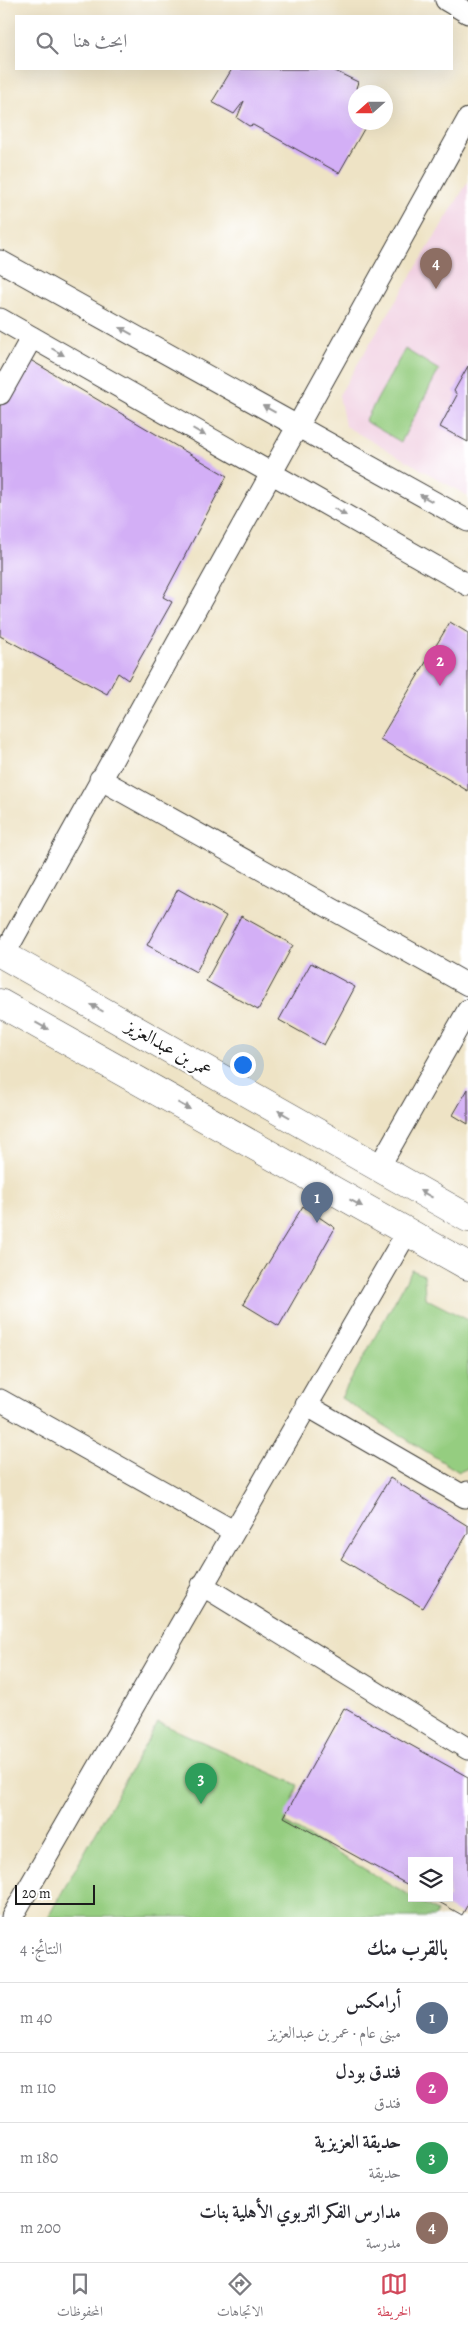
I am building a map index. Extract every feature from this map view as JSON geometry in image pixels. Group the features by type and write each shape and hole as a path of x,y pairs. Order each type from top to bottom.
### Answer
{"street":[{"path":"446,0 468,13"},
{"path":"2,954 468,119"},
{"path":"0,261 468,522"},
{"path":"0,319 468,585"},
{"path":"0,394 32,337"},
{"path":"100,779 468,985"},
{"name":"عمر بن عبدالعزيز","path":"2,954 468,1218"},
{"path":"0,1002 468,1266"},
{"path":"379,1168 468,1010"},
{"path":"12,1917 407,1232"},
{"path":"0,1400 234,1531"},
{"path":"306,1405 465,1497 468,1492"},
{"path":"202,1585 468,1749"}],"shaded area":[{"path":"468,182 468,496 345,426 339,395"}],"green space":[{"path":"405,349 439,370 401,442 365,421"},
{"path":"412,1270 424,1275 425,1298 468,1320 468,1468 459,1472 341,1398"},
{"path":"158,1722 298,1785 285,1823 408,1894 408,1902 421,1902 437,1911 434,1917 48,1917"}],"building":[{"path":"231,70 333,70 358,82 357,85 348,85 348,130 363,130 339,173 237,118 244,101 234,114 212,102"},
{"path":"27,358 227,476 163,597 172,602 128,680 118,673 107,694 0,636 0,406"},
{"path":"468,366 468,442 440,427 457,395 454,391"},
{"path":"450,622 468,633 468,791 380,739"},
{"path":"178,889 226,916 196,972 147,945"},
{"path":"241,916 293,945 258,1010 206,981"},
{"path":"311,963 355,987 324,1045 279,1020"},
{"path":"468,1089 468,1124 453,1115"},
{"path":"303,1206 335,1228 279,1326 243,1304"},
{"path":"390,1478 468,1526 468,1533 423,1608 341,1559"},
{"path":"344,1708 468,1777 468,1904 462,1915 439,1902 453,1902 453,1857 408,1857 408,1885 284,1817"}],"place":[{"name":"مدارس الفكر التربوي الأهلية بنات","path":"436,289"},
{"name":"فندق بودل","path":"440,686"},
{"name":"أرامكس","path":"317,1223"},
{"name":"حديقة العزيزية","path":"201,1804"}]}
